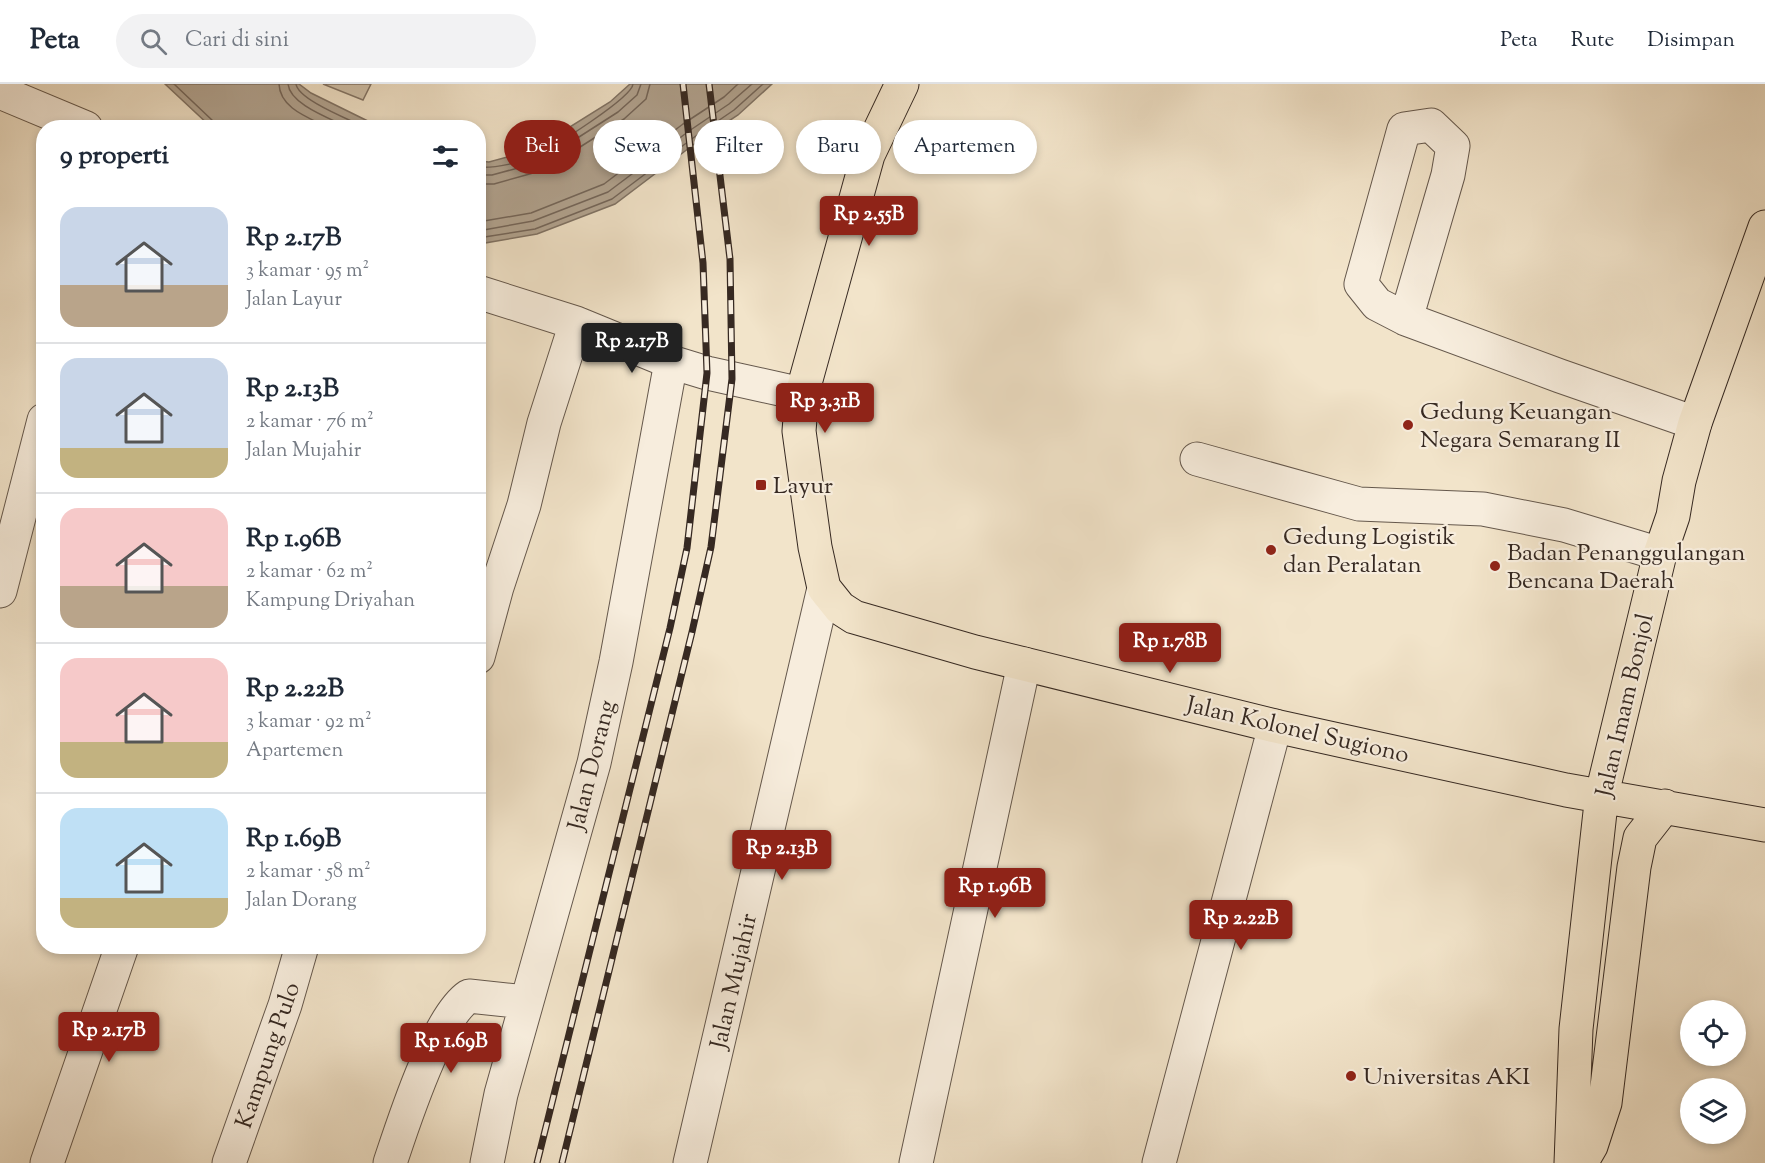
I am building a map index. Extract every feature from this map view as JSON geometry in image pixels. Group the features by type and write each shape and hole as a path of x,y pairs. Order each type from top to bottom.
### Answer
{"main road":[{"name":"Jalan Kolonel Sugiono","path":"902,84 868,155 802,394 799,431 815,547 824,588 840,608 854,617 1024,664 1275,726 1566,790 1602,794 1750,821"},
{"name":"Jalan Imam Bonjol","path":"1570,1163 1576,1029 1602,794 1660,554 1673,516 1679,481 1695,423 1762,242"},
{"path":"1581,1163 1591,1146 1605,1103 1634,867 1640,838 1665,806"}],"street":[{"path":"0,92 67,120"},
{"path":"1406,319 1448,175 1453,146 1431,125 1404,129 1361,284 1377,304 1406,319 1695,423"},
{"path":"486,295 576,323 671,362 707,374 802,394"},
{"path":"486,631 497,587 524,505 544,423 576,323"},
{"name":"Jalan Dorang","path":"487,1163 501,1094 597,752 616,662 671,362"},
{"path":"0,591 36,454"},
{"path":"1197,459 1359,504 1483,509 1564,525 1660,554"},
{"name":"Jalan Mujahir","path":"690,1163 824,588"},
{"path":"916,1163 1024,664"},
{"path":"1159,1163 1275,726"},
{"path":"47,1163 119,954"},
{"name":"Kampung Pulo","path":"229,1163 285,1005 300,954"},
{"path":"390,1163 416,1090 443,1028 456,1006 469,996 526,1002"}],"shaded area":[{"path":"323,84 371,84 363,100"}],"water":[{"path":"165,84 299,84 311,93 366,120 204,120"},
{"path":"630,84 772,84 730,120 694,120 694,144 682,153 682,120 593,120 593,174 655,174 615,204 537,234 486,243 486,162 504,158 504,174 581,174 581,120 610,102"}],"railway":[{"path":"537,1163 670,628 687,548 707,373 703,263 683,84"},
{"path":"562,1163 711,547 732,379 730,259 709,84"}],"place":[{"name":"Gedung Keuangan Negara Semarang II","path":"1408,425"},
{"name":"Layur","path":"761,485"},
{"name":"Gedung Logistik dan Peralatan","path":"1271,550"},
{"name":"Badan Penanggulangan Bencana Daerah","path":"1495,566"},
{"name":"Universitas AKI","path":"1351,1076"}]}
